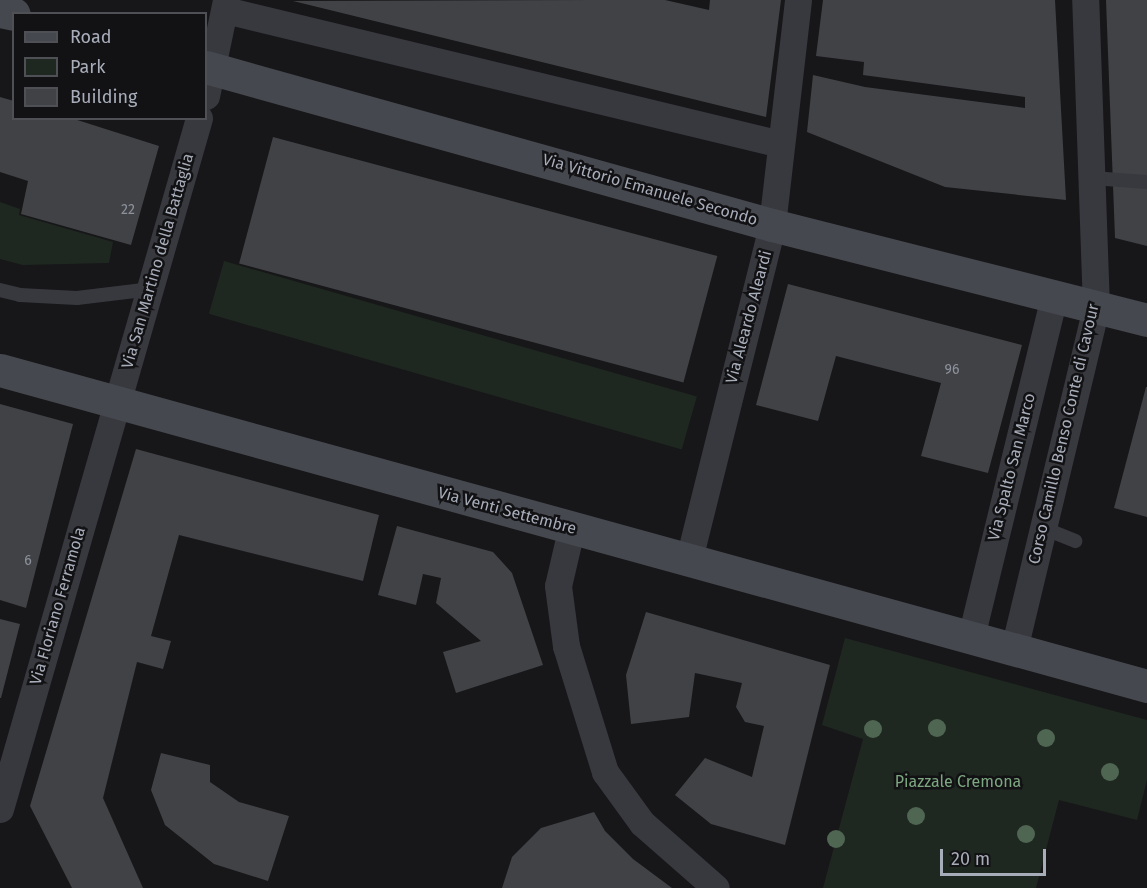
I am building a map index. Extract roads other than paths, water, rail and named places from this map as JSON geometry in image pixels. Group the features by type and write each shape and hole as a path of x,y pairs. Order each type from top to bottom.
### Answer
{"main road":[{"name":"Via Vittorio Emanuele Secondo","path":"208,77 1096,308"},
{"path":"1096,308 1147,320"},
{"name":"Via Venti Settembre","path":"0,370 572,530 689,559 1147,686"}],"street":[{"name":"Via Aleardo Aleardi","path":"689,559 772,225 798,0"},
{"name":"Corso Camillo Benso Conte di Cavour","path":"1014,649 1096,308 1085,0"},
{"path":"208,77 225,5 781,144"},
{"name":"Via San Martino della Battaglia","path":"116,402 151,289 198,120"},
{"name":"Via Spalto San Marco","path":"971,637 1054,297"},
{"name":"Via Floriano Ferramola","path":"0,809 116,402"},
{"path":"572,530 558,586 566,646 605,772 642,824 716,888"}],"lane":[{"path":"1092,178 1147,182"},
{"path":"0,290 20,295 77,298 151,289"},
{"path":"1043,528 1076,541"}],"park label":[{"name":"Piazzale Cremona","path":"958,782"}]}
